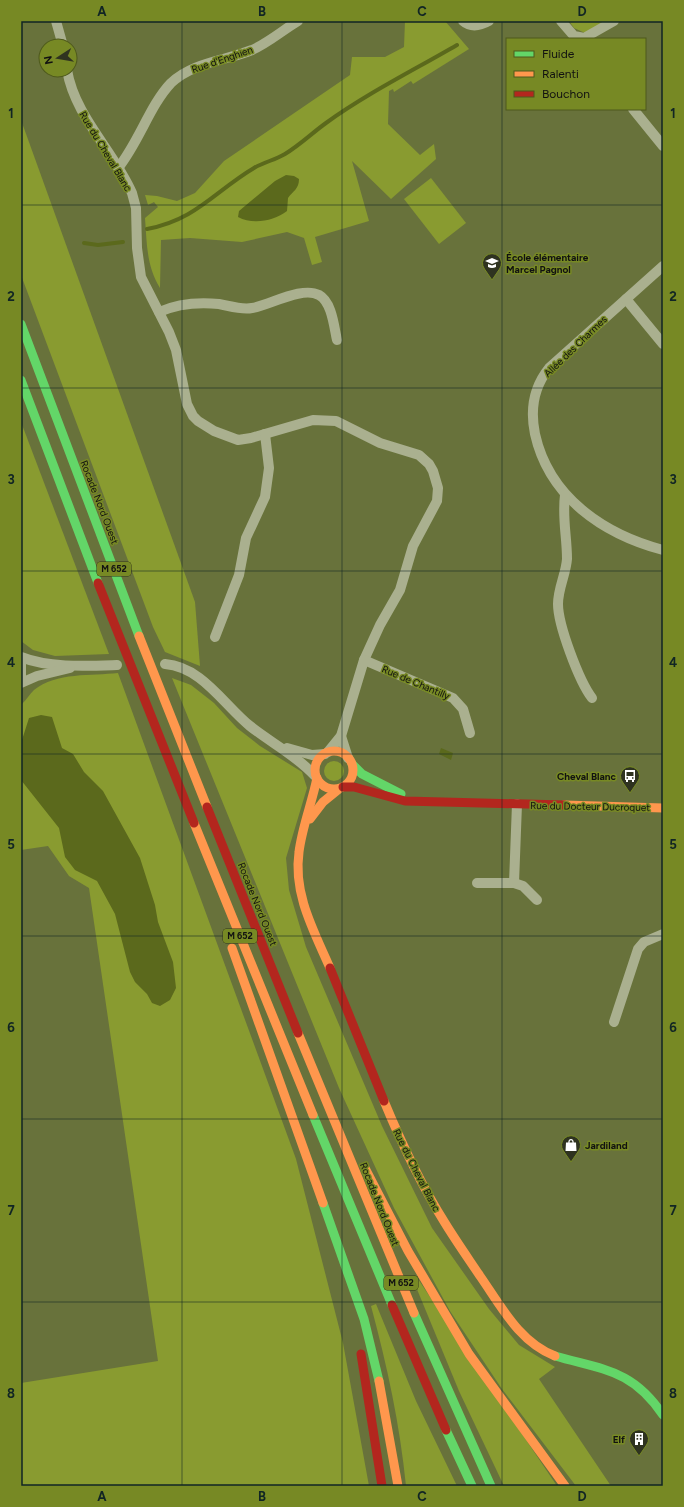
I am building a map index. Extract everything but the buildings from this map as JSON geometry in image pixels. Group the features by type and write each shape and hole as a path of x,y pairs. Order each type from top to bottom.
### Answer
{"main road":[{"name":"Rocade Nord Ouest","path":"21,324 137,629 317,1078 422,1334 491,1486"},
{"name":"M 652","path":"21,380 139,687 351,1210 433,1402 472,1486"},
{"path":"139,687 212,893"},
{"path":"338,752 350,761 352,775 341,788 328,788 316,777 316,763 326,753 338,752"},
{"name":"Rue du Docteur Ducroquet","path":"350,761 362,774 390,788 427,801"},
{"name":"Rue du Cheval Blanc","path":"316,777 314,793 298,848 297,869 299,890 304,906 391,1117 444,1222 511,1322 530,1342 556,1358 607,1370 629,1379 647,1394 663,1415"},
{"name":"Rue du Docteur Ducroquet","path":"341,788 354,787 400,800 663,808"},
{"name":"Rue du Cheval Blanc","path":"302,832 314,812 341,788"},
{"path":"228,936 354,1291 371,1344 398,1486"},
{"path":"317,1078 351,1140 405,1246 444,1315 491,1387 565,1486"},
{"path":"294,1122 352,1316"},
{"path":"358,1342 371,1411 382,1486"}],"street":[{"path":"56,21 61,38"},
{"name":"Rue d'Enghien","path":"118,168 134,147 165,91 177,78 199,66 253,50 298,21"},
{"path":"463,21 472,26 489,21"},
{"path":"561,21 574,36 584,38 589,38 614,21"},
{"name":"Rue du Cheval Blanc","path":"69,78 76,101 118,168 134,198 137,214 139,268 144,285 173,342 187,404 193,416 204,425 231,438 245,440 314,420 336,422 380,443 419,455 429,464 433,471 438,488 437,501 413,546 400,590 380,625 364,660 341,736 326,753"},
{"path":"634,110 663,146"},
{"name":"Allée des Charmes","path":"663,266 548,368 539,382 535,395 532,415 540,452 548,471 565,495 591,516 612,529 634,540 663,550"},
{"path":"159,312 180,305 207,303 249,309 297,295 313,293 325,301 337,340"},
{"path":"626,299 663,344"},
{"path":"216,637 239,575 246,538 265,497 269,472 265,434"},
{"path":"565,495 563,517 567,559 559,597 559,612 580,681 592,698"},
{"path":"21,657 38,662 84,666 116,665"},
{"name":"Rue de Chantilly","path":"364,660 453,698 463,709 470,733"},
{"path":"21,664 21,676"},
{"path":"165,664 181,668 197,677 213,689 248,724 280,746 316,777"},
{"path":"21,683 48,673 84,666"},
{"path":"341,736 350,761"},
{"path":"280,746 307,754 326,753"},
{"name":"Rue du Docteur Ducroquet","path":"514,883 517,804"},
{"path":"477,882 514,883 523,886 537,900"},
{"path":"614,1022 638,949 644,942 663,934"}],"shaded area":[{"path":"405,21 445,21 469,49 413,84 411,81 394,92 393,89 389,91 388,124 420,155 434,144 436,159 391,199 352,161 369,221 315,237 322,262 312,265 304,238 287,232 242,242 190,238 161,240 160,288 155,279 150,262 145,218 158,207 154,202 148,205 145,195 157,196 177,201 195,193 224,161 350,75 352,57 385,57 404,47"},
{"path":"569,21 606,21 585,33 574,28"},
{"path":"21,120 195,602 200,666 165,652 153,627 21,275"},
{"path":"286,175 294,176 299,179 297,188 288,198 287,211 276,217 263,221 250,221 238,217 239,211 275,181"},
{"path":"431,178 466,223 439,244 404,199"},
{"path":"21,422 109,654 55,656 33,650 21,641"},
{"path":"118,673 296,1159 343,1343 369,1486 21,1486 21,1383 158,1361 89,888 69,876 48,846 21,850 22,704 34,690 53,680 74,676"},
{"path":"172,678 191,685 214,703 237,728 260,746 302,772 307,788 286,858 289,890 306,947 382,1126 432,1228 489,1309 519,1345 555,1367 539,1379 611,1486 576,1486 502,1389 450,1311 394,1208 339,1088"},
{"path":"41,715 52,717 62,748 73,754 84,772 103,791 140,858 155,905 158,922 173,962 176,988 170,1000 160,1006 152,1003 147,994 135,982 130,972 115,914 97,881 75,870 65,857 59,828 21,780 21,743 29,718"},
{"path":"441,748 453,753 451,760 439,754"},
{"path":"334,761 341,764 344,771 341,778 334,781 327,778 324,771 327,764"},
{"path":"418,1279 557,1486 504,1486 459,1391 414,1282"},
{"path":"376,1304 416,1401 457,1486 406,1486 392,1395 371,1306"}],"waterway":[{"path":"147,229 164,225 192,212 254,168 281,156 301,143 341,112 390,82 457,45"},
{"path":"84,243 98,245 123,242"}],"traffic: fast":[{"path":"21,324 139,636"},
{"path":"21,380 98,583"},
{"path":"352,764 362,774 401,794"},
{"path":"313,1115 392,1305"},
{"path":"323,1203 364,1319 379,1381"},
{"path":"414,1313 491,1486"},
{"path":"555,1356 602,1369 628,1380 640,1388 663,1415"},
{"path":"446,1430 472,1486"}],"traffic: slow":[{"path":"139,636 207,807"},
{"path":"330,751 338,751 345,754 350,759 353,770 350,781 345,786 338,789 330,789 323,786 318,781 315,774 315,766 318,759 323,754 330,751"},
{"path":"317,778 302,833 298,868 299,883 306,912 330,968"},
{"path":"310,819 323,802 339,789"},
{"path":"564,805 663,808"},
{"path":"194,823 313,1115"},
{"path":"232,948 323,1203"},
{"path":"298,1033 414,1313"},
{"path":"384,1101 404,1148 420,1179 436,1209 462,1250 512,1322 531,1342 542,1350 555,1356"},
{"path":"365,1168 408,1251 469,1354 565,1486"},
{"path":"379,1381 398,1486"}],"traffic: jam":[{"path":"98,583 194,823"},
{"path":"343,787 354,787 405,801 564,805"},
{"path":"207,807 298,1033"},
{"path":"330,968 384,1101"},
{"path":"392,1305 446,1430"},
{"path":"361,1354 382,1486"}],"place":[{"name":"École élémentaire Marcel Pagnol","path":"492,280"},
{"name":"Cheval Blanc","path":"630,793"},
{"name":"Jardiland","path":"571,1162"},
{"name":"Elf","path":"639,1456"}]}
